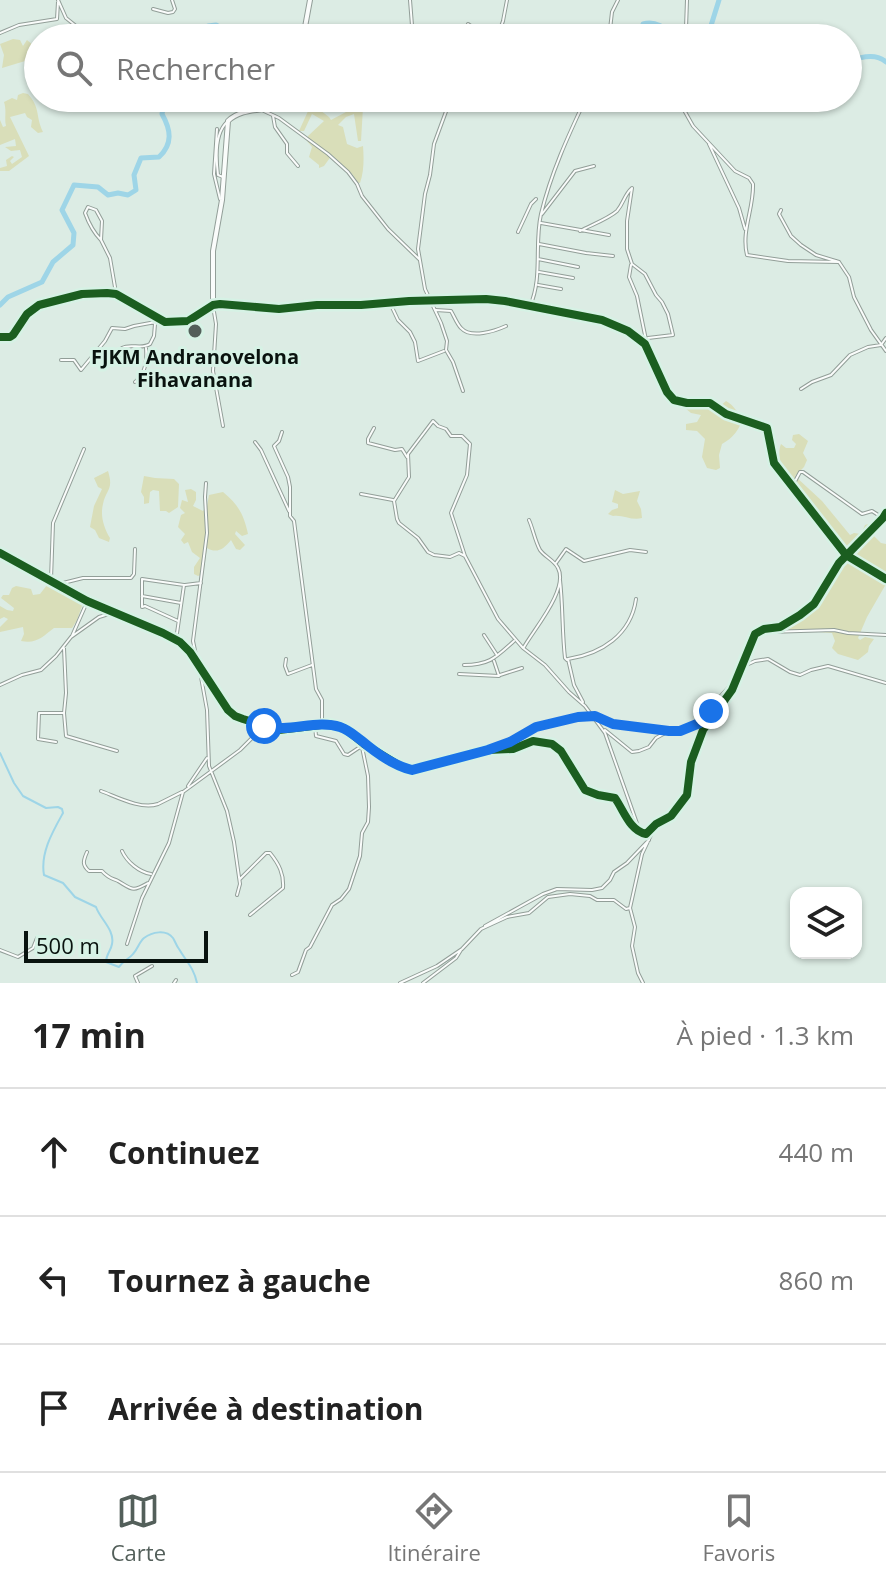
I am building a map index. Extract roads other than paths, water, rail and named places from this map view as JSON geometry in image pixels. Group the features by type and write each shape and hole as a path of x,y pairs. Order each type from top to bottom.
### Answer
{"street":[{"path":"58,0 66,18 74,24"},
{"path":"57,19 58,0"},
{"path":"153,9 173,12 172,0"},
{"path":"306,24 310,0"},
{"path":"410,0 412,24"},
{"path":"502,24 507,0"},
{"path":"611,24 618,0"},
{"path":"686,24 687,0"},
{"path":"25,24 66,18"},
{"path":"0,33 24,24"},
{"path":"223,426 213,371 216,324 213,251 228,121 242,112"},
{"path":"266,112 279,118 348,172 388,229 420,259"},
{"path":"446,112 434,144 418,249 425,289 447,341 446,350 463,391"},
{"path":"530,306 537,285 541,215 555,167 579,112"},
{"path":"685,112 693,126 735,171 749,178 753,184 745,252 750,256 839,262"},
{"path":"273,115 275,127 287,144 287,153 298,166"},
{"path":"217,129 214,174 221,201"},
{"path":"708,142 739,208 746,235"},
{"path":"541,215 575,171 594,166"},
{"path":"580,231 615,213 624,195 632,188 626,231 627,249 632,264 645,274 662,302 673,335 648,338 646,343"},
{"path":"518,232 536,199"},
{"path":"101,240 100,215 88,207 85,213 93,232 110,258 116,294"},
{"path":"781,210 779,214 791,236 801,245 816,255 839,262 849,277 854,297 886,351"},
{"path":"539,223 609,235"},
{"path":"538,243 613,256"},
{"path":"537,259 578,267"},
{"path":"632,264 628,274 637,296 646,343 667,392 674,400 710,403 726,414 764,425 774,463 846,555 886,579"},
{"path":"537,271 573,278"},
{"path":"537,285 561,289"},
{"path":"0,337 13,335 27,314 39,305 82,294 116,294 162,321"},
{"path":"61,360 74,360 81,370 112,328 188,321 213,305 279,309 486,299 602,320 646,343"},
{"path":"390,302 398,320 410,332 418,361 446,350"},
{"path":"435,310 451,311 462,329 473,333 506,326"},
{"path":"123,365 124,346 146,347 154,336 155,322"},
{"path":"801,389 831,375 850,355 881,345 886,338"},
{"path":"135,382 139,380 147,360 146,347"},
{"path":"465,556 459,553 450,557 434,555 399,523 394,501 409,477 408,454 433,421 451,436 462,436 470,444 467,475 451,513 465,556 498,619 515,640 585,706"},
{"path":"374,428 368,443 402,449 408,458"},
{"path":"282,432 274,446 288,477 289,512"},
{"path":"255,442 294,521 316,689 322,700 322,725"},
{"path":"50,581 53,523 84,449"},
{"path":"792,486 803,472 862,514 872,511 883,518"},
{"path":"206,483 207,533 193,641 207,710 210,771 227,811 234,842 239,880 237,895"},
{"path":"361,494 394,501"},
{"path":"101,791 128,804 155,805 183,792 254,736 315,725 329,724 344,728 363,745 412,770 488,750 540,726 578,717 592,716 613,724 680,731 702,722 707,712 713,710 714,703 729,687 752,647 755,634 780,627 814,604 839,563 886,513"},
{"path":"529,520 542,552 556,564 560,574 565,658 574,685 605,733 640,833"},
{"path":"58,585 83,578 131,578 134,574 135,549"},
{"path":"556,564 566,549 584,561 630,550 646,552"},
{"path":"0,553 87,601 176,640 190,652 228,710 235,716 279,730"},
{"path":"523,648 559,589 560,574"},
{"path":"178,622 142,607 142,579 184,585 201,583"},
{"path":"176,640 184,585"},
{"path":"142,596 181,603"},
{"path":"568,661 603,648 619,636 636,599"},
{"path":"0,685 41,670 64,648 87,601"},
{"path":"71,637 99,617 113,613"},
{"path":"764,629 767,632 834,630 886,635"},
{"path":"484,635 498,656"},
{"path":"464,665 481,665 493,660 515,640"},
{"path":"64,648 66,736 117,751"},
{"path":"286,659 288,674 313,664"},
{"path":"741,668 768,659 800,675 828,666 886,683"},
{"path":"493,660 499,676"},
{"path":"488,750 513,749 533,741 552,744 561,751 585,790 615,798 634,829 646,834 671,816 687,795 691,762 699,739 732,690 743,661"},
{"path":"459,674 499,676 522,668"},
{"path":"56,742 38,739 39,713 64,713"},
{"path":"598,724 632,752 646,750 656,738 669,731"},
{"path":"315,725 316,736 336,741 344,754 348,755 363,745"},
{"path":"292,975 298,972 306,950 332,905 349,889 360,856 369,807 363,745"},
{"path":"187,788 208,757"},
{"path":"127,944 149,882 169,843 183,792"},
{"path":"643,983 632,946 635,927 630,908 642,854 653,831 668,817"},
{"path":"423,983 456,958 481,929 543,894 557,889 602,888 614,872 649,840"},
{"path":"122,851 136,868 153,874"},
{"path":"87,852 83,861 89,871 102,871 109,879 130,889 149,882"},
{"path":"239,880 266,853 270,853 281,871 283,888 250,915"},
{"path":"481,929 507,917 529,913 548,897 562,894 614,900 626,909 630,908"},
{"path":"0,950 18,957 33,948 37,938"},
{"path":"400,983 437,966 462,949"},
{"path":"138,983 135,976 152,966"}],"waterway":[{"path":"712,24 719,0"},
{"path":"643,24 656,24"},
{"path":"862,57 873,57 886,62"},
{"path":"0,305 8,297 42,282 53,262 73,245 74,233 62,210 74,185 98,187 108,195 128,195 136,190 134,175 141,158 159,157 167,147 169,131 162,112"},
{"path":"0,753 23,796 46,808 62,809 46,850 44,875 63,883 75,897 96,907 112,939 106,962 119,967 144,938 163,932 173,938 197,983"}],"place":[{"name":"FJKM Andranovelona Fihavanana","path":"195,331"}]}
